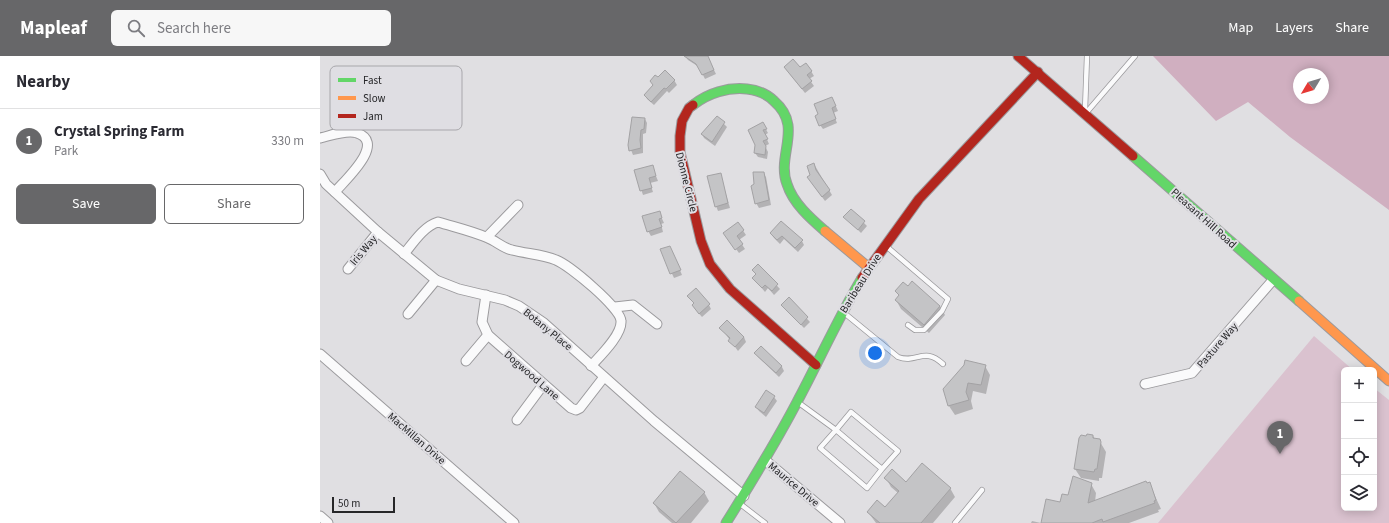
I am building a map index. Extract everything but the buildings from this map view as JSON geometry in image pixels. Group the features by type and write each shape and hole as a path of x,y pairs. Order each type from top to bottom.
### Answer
{"street":[{"name":"Pleasant Hill Road","path":"1018,56 1389,381"},
{"name":"Baribeau Drive","path":"726,523 765,460 797,402 842,311 868,267 919,200 1038,72"},
{"name":"Dionne Circle","path":"816,365 727,286 710,263 680,153 679,130 686,113 700,100 726,90 752,90 773,99 782,109 789,129 790,137 785,171 787,188 790,195 795,202 811,217 868,267"},
{"path":"320,138 346,133 357,133 364,138 367,144 368,151 363,159 335,192"},
{"name":"Botany Place","path":"320,174 323,187 335,192 378,232 436,280 459,289 505,300 519,306 544,323 712,471 741,499"},
{"path":"487,238 518,205"},
{"path":"404,254 426,229 432,224 438,222 487,238 510,250 557,260 576,273 615,306 620,315 622,322 618,334 591,366"},
{"name":"Iris Way","path":"348,269 378,232"},
{"path":"408,314 436,280"},
{"name":"Pasture Way","path":"1145,384 1192,373 1274,280"},
{"path":"466,361 488,335 482,322 486,295"},
{"path":"615,306 633,305 657,324"},
{"name":"Dogwood Lane","path":"488,335 543,385 576,410 604,377"},
{"name":"MacMillan Drive","path":"320,354 514,523"},
{"path":"517,420 543,385"},
{"name":"Maurice Drive","path":"765,460 840,523"},
{"path":"320,516 328,523"}],"lane":[{"path":"1085,114 1087,56"},
{"path":"1085,114 1135,56"},
{"path":"884,244 948,299 942,311 924,330 915,330 908,325"},
{"path":"842,311 898,357 908,359 925,355 932,356 943,364"},
{"path":"797,402 836,430 882,469"},
{"path":"851,412 898,451 867,488 820,448 836,430 851,412"},
{"path":"955,523 982,490"},
{"path":"741,499 765,523"}],"shaded area":[{"path":"1153,56 1389,56 1389,210 1290,137 1248,102 1216,121"},
{"path":"1314,336 1350,367 1341,367 1341,511 1377,511 1377,390 1389,400 1389,523 1158,523"}],"traffic: fast":[{"path":"693,105 712,94 733,89 754,90 765,94 774,101 783,111 787,121 788,141 785,162 787,184 793,198 825,231"},
{"path":"1133,156 1299,301"},
{"path":"726,523 780,433 862,278"}],"traffic: slow":[{"path":"825,231 868,267"},
{"path":"1299,301 1389,381"}],"traffic: jam":[{"path":"1018,56 1133,156"},
{"path":"862,278 919,199 1038,72"},
{"path":"693,105 689,108 682,121 680,152 701,241 710,264 730,289 816,365"}],"place":[{"name":"Crystal Spring Farm","path":"1280,454"}]}
